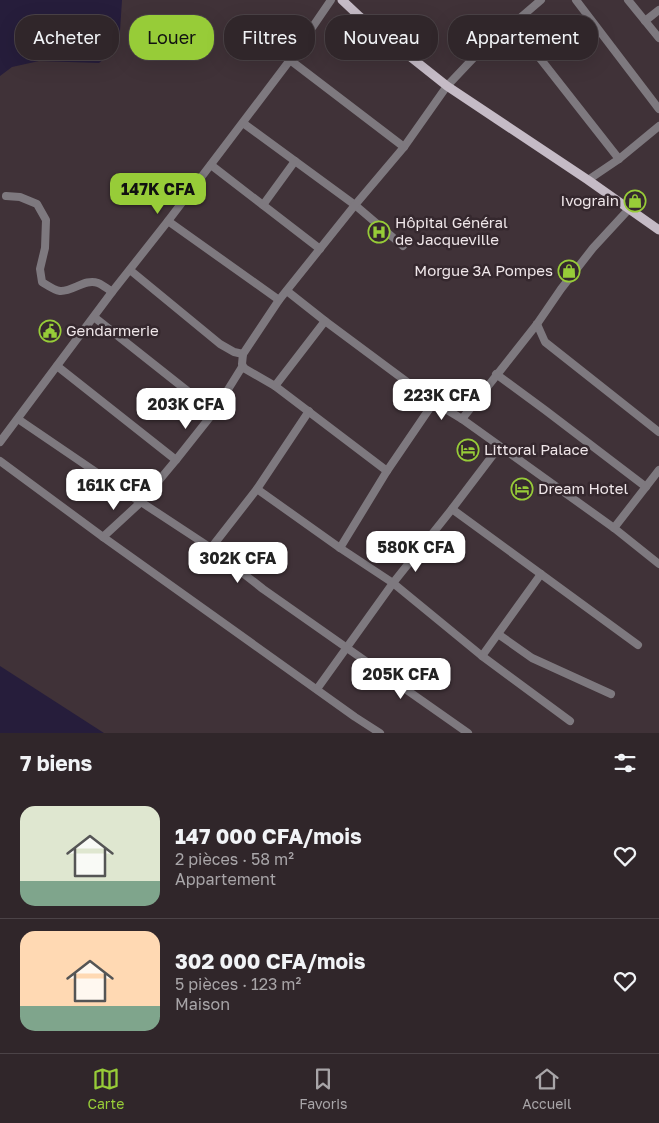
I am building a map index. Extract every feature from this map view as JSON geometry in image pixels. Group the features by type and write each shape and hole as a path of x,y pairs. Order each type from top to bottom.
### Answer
{"main road":[{"path":"342,0 359,16 447,86 659,230"}],"street":[{"path":"315,23 331,0"},
{"path":"524,15 541,0"},
{"path":"576,0 659,109"},
{"path":"628,0 659,38"},
{"path":"645,21 659,10"},
{"path":"0,442 290,60 404,147"},
{"path":"103,537 141,502 214,412 242,368 244,368 242,364 243,354 279,300 404,147 447,86 472,60"},
{"path":"541,60 619,159"},
{"path":"243,123 355,205 403,246"},
{"path":"588,180 619,159 659,126"},
{"path":"263,205 295,161"},
{"path":"211,164 320,249"},
{"path":"6,196 20,197 37,204 46,220 45,248 40,269 42,282 58,291 70,290 90,282 98,283 112,292"},
{"path":"462,419 537,324 593,248 628,209"},
{"path":"168,221 279,300"},
{"path":"130,270 220,344 234,352 243,354"},
{"path":"287,292 434,402 462,419 614,528 659,564"},
{"path":"94,317 214,412"},
{"path":"275,386 325,322"},
{"path":"537,324 545,342 659,432"},
{"path":"57,366 176,460"},
{"path":"242,368 275,386 387,471"},
{"path":"496,374 646,487"},
{"path":"340,548 387,471 434,402"},
{"path":"211,548 257,489 309,411"},
{"path":"18,419 211,548 263,590 468,733"},
{"path":"317,689 393,583 499,447"},
{"path":"0,461 103,537 380,733"},
{"path":"614,528 659,470"},
{"path":"257,489 393,583 482,656 570,721"},
{"path":"452,509 638,645"},
{"path":"482,656 541,574"},
{"path":"498,634 532,658 611,694"}],"shaded area":[{"path":"0,0 122,0 119,46 119,15 15,15 15,60 103,60 99,63 39,61 12,67 0,76"},
{"path":"0,666 104,733 0,733"}],"place":[{"name":"Ivograin","path":"635,201"},
{"name":"Hôpital Général de Jacqueville","path":"379,232"},
{"name":"Morgue 3A Pompes","path":"569,271"},
{"name":"Gendarmerie","path":"50,331"},
{"name":"Littoral Palace","path":"468,450"},
{"name":"Dream Hotel","path":"522,489"}]}
